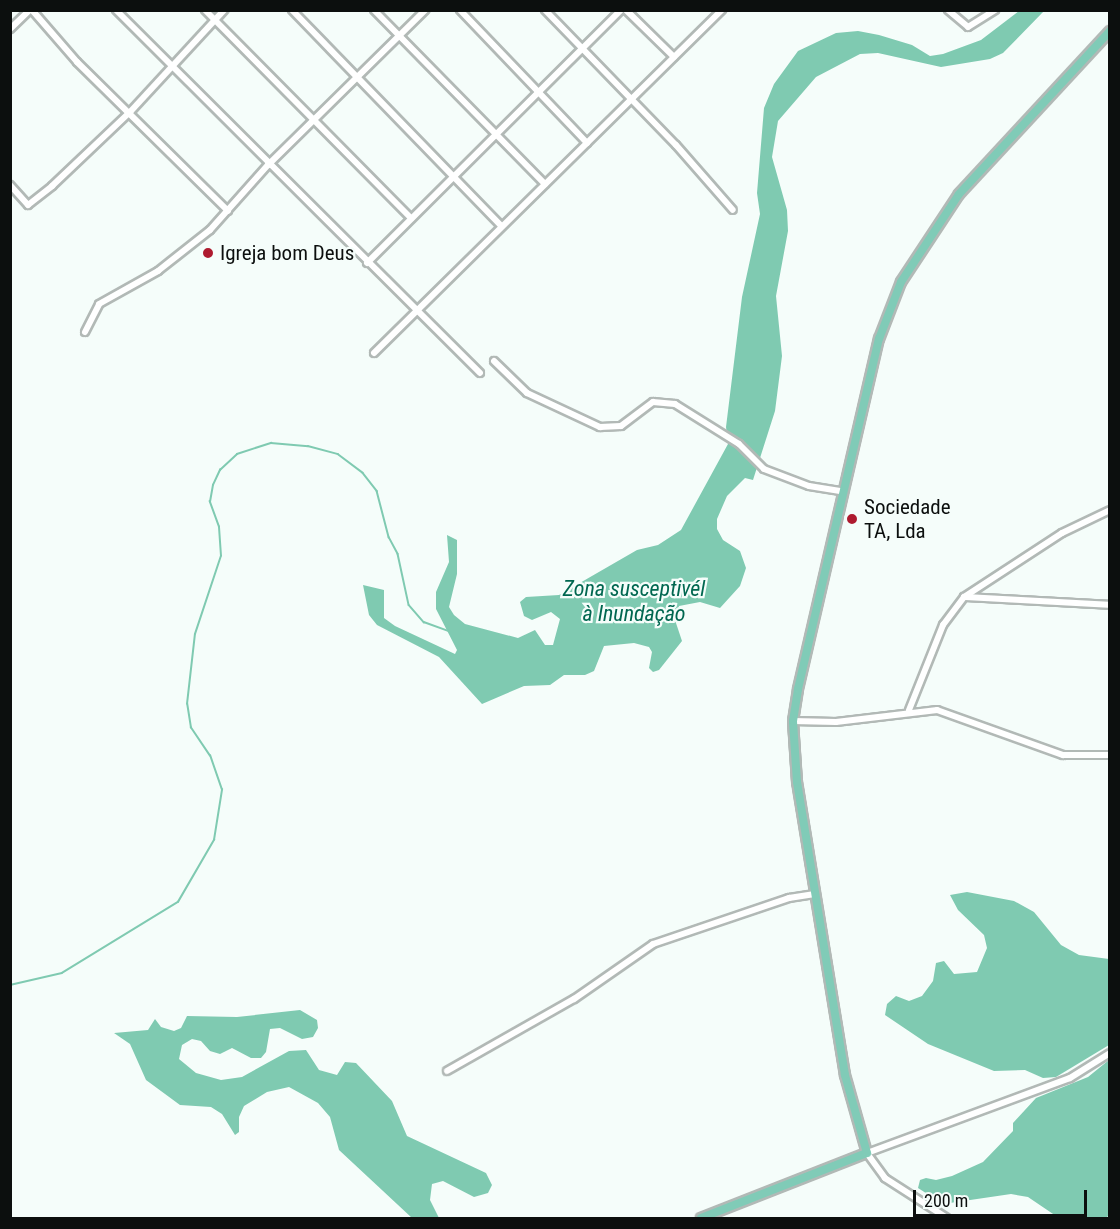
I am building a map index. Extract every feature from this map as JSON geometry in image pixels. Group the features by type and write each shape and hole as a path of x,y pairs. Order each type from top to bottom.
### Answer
{"main road":[{"path":"700,1218 867,1153 845,1075 797,782 793,722 842,491 879,339 901,282 959,194 1110,31"}],"street":[{"path":"18,10 24,16"},
{"path":"10,29 31,10 77,62 228,211"},
{"path":"117,10 268,165 480,373"},
{"path":"205,10 411,218"},
{"path":"10,185 28,205 130,112 224,10"},
{"path":"292,10 455,175 501,226"},
{"path":"374,10 546,184"},
{"path":"85,332 99,304 167,266 228,211 268,165 425,10"},
{"path":"460,10 587,143"},
{"path":"545,10 733,210"},
{"path":"367,263 621,10"},
{"path":"626,10 674,57"},
{"path":"374,353 501,226 632,102 722,10"},
{"path":"948,10 968,27 995,10"},
{"path":"494,361 527,393 600,427 621,426 653,402 675,404 739,444 764,468 809,486 842,491"},
{"path":"909,710 943,625 964,597 1062,533 1110,510"},
{"path":"964,597 1110,605"},
{"path":"793,722 836,722 909,710 951,712 1063,755 1110,755"},
{"path":"447,1071 574,999 653,944 789,898 815,894"},
{"path":"947,1218 885,1178 867,1153 1070,1078 1110,1053"}],"water":[{"name":"Zona susceptivél à Inundação","path":"1019,11 1044,11 1003,53 990,59 941,67 878,53 860,54 816,77 778,121 772,157 787,210 788,231 776,296 782,356 775,411 753,480 745,478 727,496 717,519 717,529 723,540 740,551 746,568 740,586 720,608 700,602 679,606 675,620 682,641 659,670 653,672 649,668 652,652 649,647 634,643 604,646 594,671 585,675 564,675 550,685 524,686 482,704 439,657 377,625 369,615 363,585 384,590 384,618 395,626 455,654 457,650 436,609 436,592 449,562 447,535 457,540 457,574 449,607 454,615 465,624 518,638 535,630 545,645 553,645 560,619 551,612 532,620 524,616 520,602 526,597 559,595 637,550 658,545 681,530 728,444 726,427 742,297 760,214 757,193 764,108 774,84 798,51 836,33 858,31 879,35 912,45 930,56 943,54 981,40"},
{"path":"967,892 1014,901 1034,912 1061,945 1079,955 1109,959 1109,1045 1056,1077 1043,1078 1025,1070 994,1071 928,1044 885,1015 887,1004 896,996 909,1001 922,996 933,981 936,963 944,961 954,974 977,972 987,948 984,935 958,910 950,895"},
{"path":"300,1010 317,1020 318,1028 313,1037 302,1039 280,1028 270,1029 266,1052 261,1058 251,1058 232,1048 220,1054 210,1051 201,1041 192,1039 182,1045 179,1059 196,1073 221,1080 242,1077 289,1051 306,1050 319,1070 337,1075 345,1062 356,1063 392,1101 407,1136 486,1173 492,1185 488,1193 474,1197 443,1181 432,1184 430,1200 439,1218 412,1218 339,1150 330,1117 318,1103 289,1087 267,1092 244,1106 239,1117 239,1132 235,1135 222,1114 211,1107 180,1105 146,1080 130,1044 114,1033 148,1030 155,1019 161,1027 174,1031 181,1028 187,1016 237,1017"},
{"path":"1109,1060 1110,1214 1106,1218 1059,1218 1028,1197 1011,1194 943,1204 918,1188 920,1180 926,1178 936,1180 952,1176 983,1162 1013,1131 1013,1123 1036,1098 1088,1077"}],"waterway":[{"path":"10,985 62,973 178,902 214,840 222,790 210,756 191,728 187,704 195,634 221,556 219,527 210,502 213,485 220,470 237,454 271,443 308,446 338,454 363,473 377,491 389,537 398,554 409,605 424,622 449,631"}],"place":[{"name":"Igreja bom Deus","path":"208,253"},
{"name":"Sociedade TA, Lda","path":"852,519"}]}
